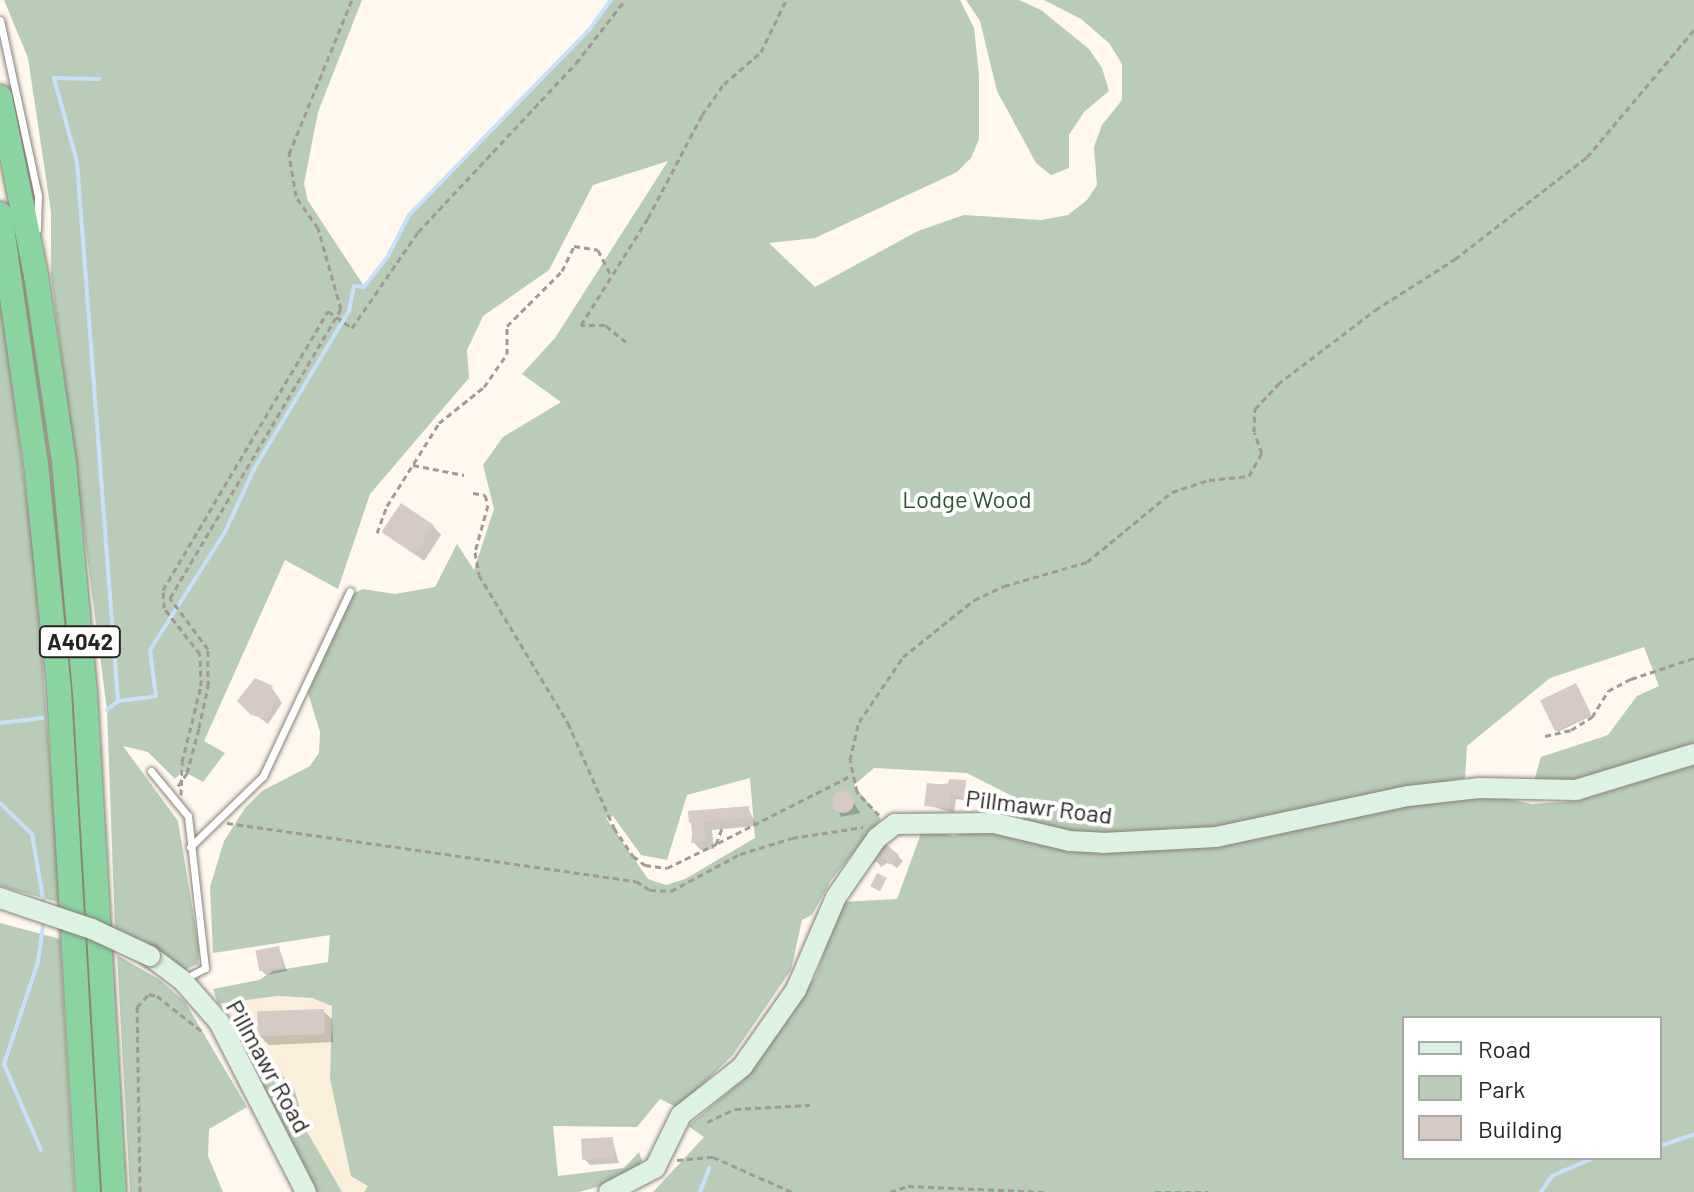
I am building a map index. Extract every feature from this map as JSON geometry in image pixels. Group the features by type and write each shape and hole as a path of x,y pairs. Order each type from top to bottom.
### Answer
{"highway":[{"name":"A4042","path":"0,97 36,275 64,463 85,692 114,1192"},
{"name":"A4042","path":"0,214 34,449 59,690 88,1192"}],"street":[{"name":"Pillmawr Road","path":"609,1192 655,1168 681,1115 742,1067 812,961 836,897 877,838 895,824 994,823 1103,843 1216,837 1408,796 1479,788 1576,790 1694,754"},
{"name":"Pillmawr Road","path":"0,898 79,924 150,956 182,980 219,1022 306,1192"}],"lane":[{"path":"0,20 38,196 36,275"},
{"path":"190,847 263,776 350,591"},
{"path":"151,771 188,816 205,968 182,980"}],"path":[{"path":"187,802 181,795 208,686 208,649 170,598 341,309 333,272 318,228 296,196 289,154 352,0"},
{"path":"171,795 184,779 182,762 201,686 200,654 164,608 163,590 328,311 352,328 418,232 576,63 625,0"},
{"path":"626,342 605,325 581,325 702,115 724,84 761,52 786,0"},
{"path":"881,819 850,776 859,722 872,698 930,633 974,600 1004,586 1087,562 1172,492 1209,480 1249,476 1262,453 1254,432 1255,409 1278,384 1375,310 1455,259 1587,157 1694,30"},
{"path":"377,533 413,464 439,423 484,387 507,354 507,326 562,271 574,246 598,250 611,276"},
{"path":"413,464 464,475"},
{"path":"473,493 485,495 488,505 475,552 479,575 568,723 627,848 656,869 716,844 850,776"},
{"path":"1545,736 1571,730 1592,717 1608,691 1631,679 1694,658"},
{"path":"218,821 636,881 650,890 671,891 740,854 792,838 868,826"},
{"path":"716,844 723,826"},
{"path":"140,1192 137,1007 149,994 157,996 206,1035"},
{"path":"707,1122 735,1109 810,1105"},
{"path":"671,1161 713,1157 792,1192"},
{"path":"890,1192 908,1186 1044,1192"},
{"path":"1155,1192 1208,1192"}],"shaded area":[{"path":"277,996 312,998 332,1006 330,1079 368,1186 364,1192 342,1192 332,1182 306,1130 294,1088 267,1073 263,1078 218,1004"}],"green space":[{"name":"Lodge Wood","path":"4,0 362,0 318,112 304,184 308,201 364,286 388,256 409,215 589,30 611,0 960,0 974,28 979,75 979,139 971,158 957,172 815,238 769,243 815,287 918,231 964,215 1041,220 1068,215 1087,200 1097,185 1094,147 1102,125 1122,100 1122,64 1109,43 1081,19 1044,0 1694,0 1694,746 1573,781 1533,784 1541,757 1608,735 1637,696 1659,686 1644,647 1550,678 1467,746 1465,778 1208,831 1093,835 1049,830 1022,823 1022,801 967,773 874,768 854,785 881,819 831,880 812,915 802,920 791,970 732,1056 678,1108 660,1099 637,1127 553,1126 558,1176 624,1168 639,1152 642,1161 630,1178 579,1192 364,1192 368,1186 351,1176 330,1079 332,1006 312,998 277,996 218,1004 213,989 259,980 273,971 328,962 330,935 213,953 210,887 224,841 245,808 262,791 310,766 319,753 320,732 308,693 350,595 363,589 395,594 435,587 457,544 474,570 494,509 483,465 503,437 561,402 522,374 555,338 668,161 593,185 549,270 483,316 467,350 469,378 370,494 338,589 285,560 204,741 225,753 203,782 183,771 175,779 148,752 123,746 178,821 199,949 198,964 184,970 115,929 107,710 51,276 51,212 28,58","holes":["750,778 755,838 685,879 666,885 648,879 606,818 613,816 641,855 667,860 687,795"]},
{"path":"966,0 1019,0 1041,10 1089,49 1102,68 1109,91 1084,112 1069,135 1069,168 1051,175 1036,163 997,91 980,21"},
{"path":"0,294 34,556 61,903 0,886"},
{"path":"1694,765 1694,1192 653,1192 704,1137 688,1126 745,1078 816,976 841,902 897,899 923,828 953,836 986,828 1102,854 1417,804 1497,797 1532,804 1577,801"},
{"path":"0,923 60,939 74,1192 0,1192"},
{"path":"117,955 160,980 185,1002 247,1107 209,1129 208,1156 223,1192 130,1192"},
{"path":"267,1073 281,1074 294,1088 306,1130 342,1192 312,1192 260,1090"}],"building":[{"path":"401,503 434,525 415,554 381,532"},
{"path":"255,678 273,686 270,692 278,696 267,719 251,715 237,701"},
{"path":"1576,683 1591,714 1555,731 1540,701"},
{"path":"949,779 966,780 964,796 951,795 950,808 924,806 927,783 948,785"},
{"path":"843,791 851,794 854,802 851,810 843,813 835,810 832,802 835,794"},
{"path":"749,806 750,818 704,822 706,841 691,843 694,822 689,823 688,811"},
{"path":"880,839 899,855 890,865 883,858 874,863 870,860"},
{"path":"877,873 887,878 880,891 870,886"},
{"path":"279,946 283,967 259,971 255,951"},
{"path":"324,1009 325,1034 258,1036 257,1011"},
{"path":"613,1137 614,1158 582,1160 581,1139"}],"waterway":[{"path":"107,710 118,701 156,696 150,650 225,532 254,469 349,311 354,286 364,287 388,256 409,215 589,30 611,0"},
{"path":"99,79 54,78 77,162 118,701"},
{"path":"0,723 43,718"},
{"path":"0,803 32,834 44,905"},
{"path":"41,1150 4,1064 38,962 44,918"},
{"path":"1662,1145 1694,1134"},
{"path":"1541,1192 1552,1176 1588,1160"},
{"path":"700,1192 709,1168"}]}
